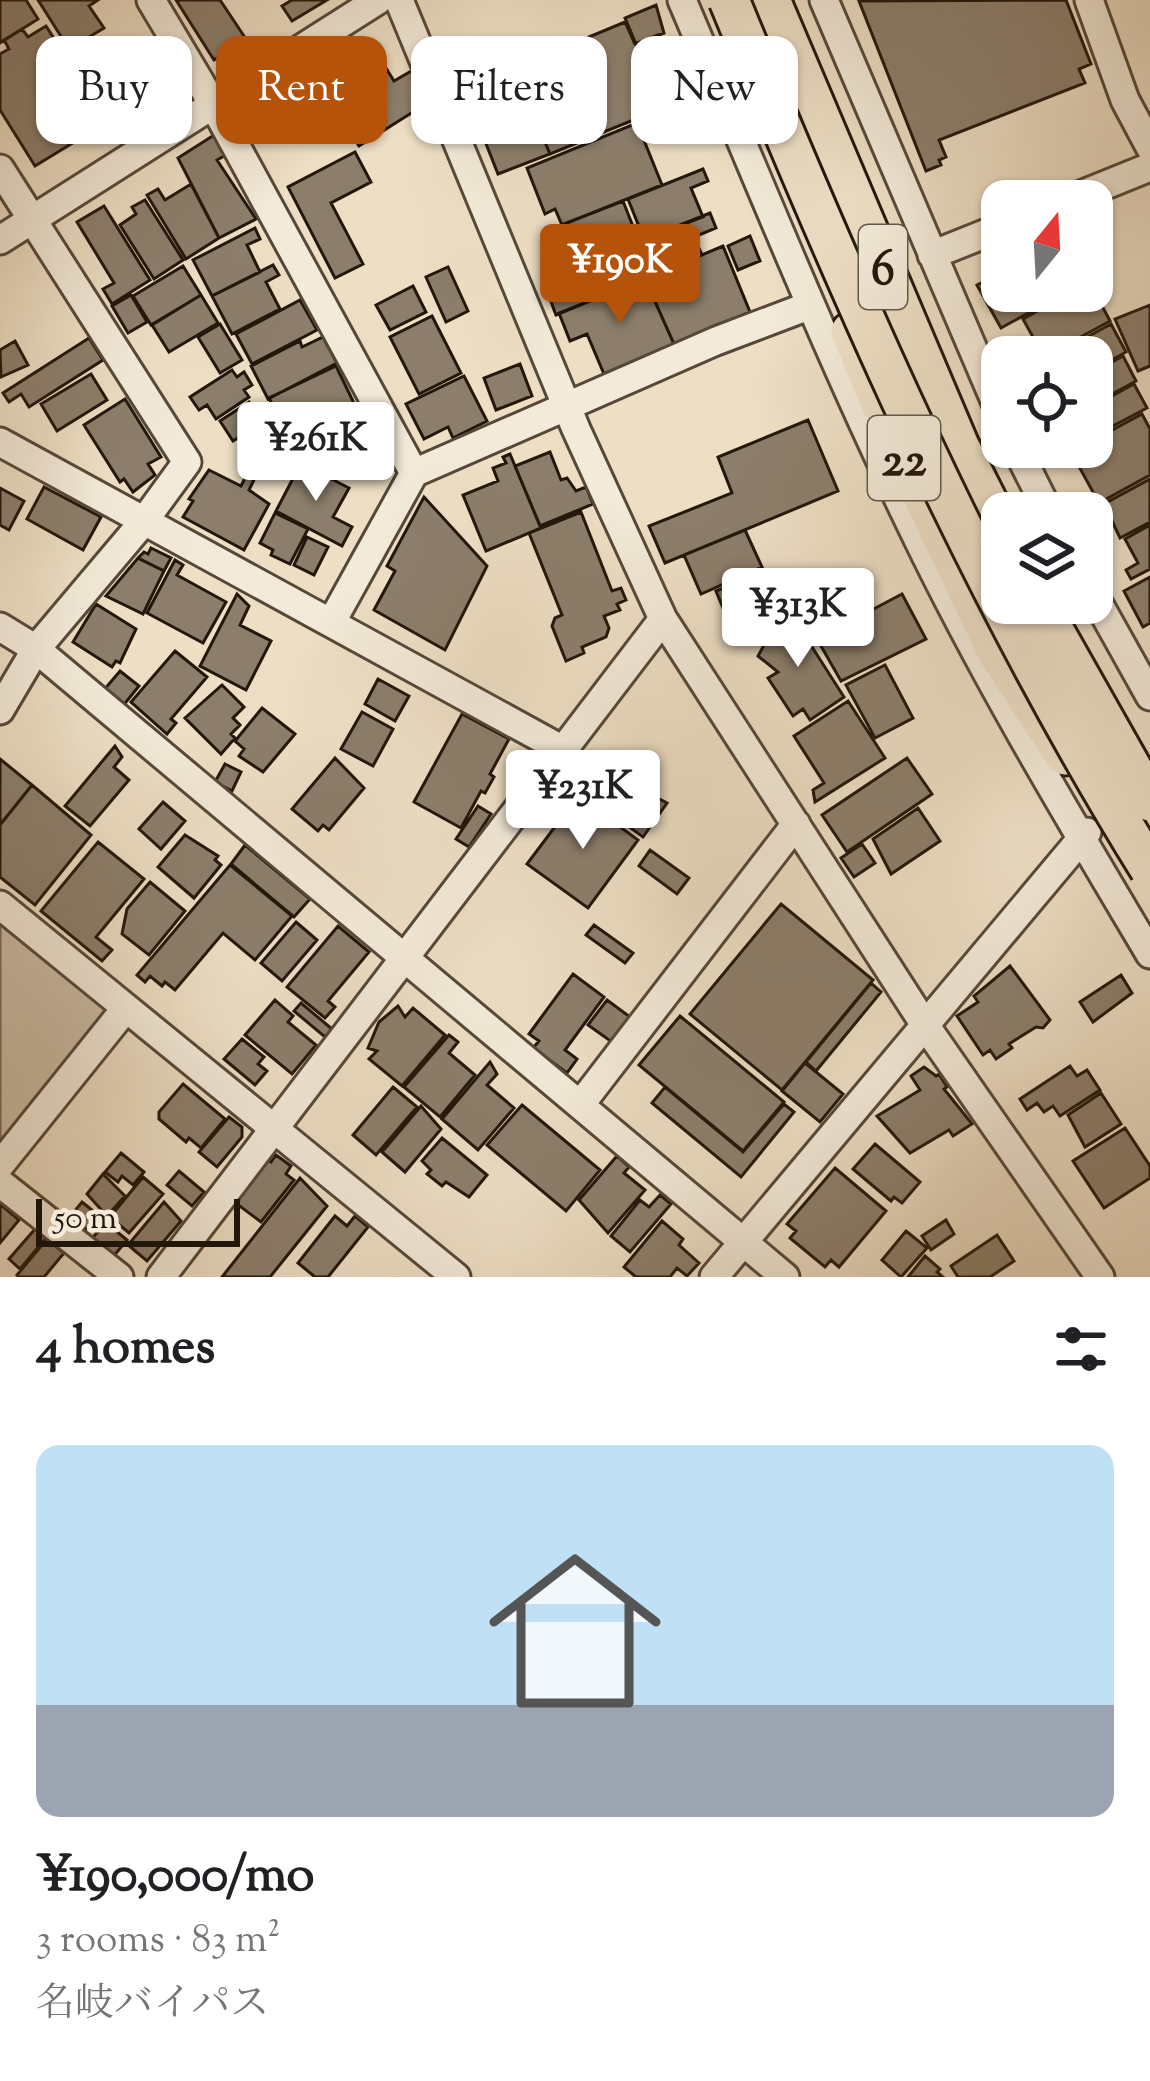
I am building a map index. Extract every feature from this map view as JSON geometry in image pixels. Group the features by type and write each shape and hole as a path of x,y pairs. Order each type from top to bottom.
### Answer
{"highway":[{"name":"6","path":"770,0 982,492"},
{"name":"22","path":"788,0 897,267 1000,492"},
{"name":"6","path":"712,2 803,182 925,451 1011,624 1150,869"},
{"name":"22","path":"712,2 899,446 998,653 1150,886"},
{"path":"1050,624 1150,801"},
{"path":"1071,624 1150,768"}],"street":[{"path":"152,0 414,473"},
{"path":"0,240 378,0"},
{"path":"399,0 567,406 663,620 925,1024 1100,1277"},
{"path":"824,0 981,368"},
{"path":"1089,0 1125,100 1150,147"},
{"path":"712,2 811,305 850,397 954,610 1150,954"},
{"path":"1113,182 1150,167"},
{"path":"0,169 187,462 144,521 36,649 0,710"},
{"path":"932,255 981,235"},
{"path":"332,623 414,473 811,305"},
{"path":"0,442 563,750"},
{"path":"161,1277 663,620"},
{"path":"1110,624 1150,696"},
{"path":"0,627 36,649 785,1277"},
{"path":"580,1105 796,824"},
{"path":"714,1277 1084,835"},
{"path":"0,905 456,1277"},
{"path":"0,1165 126,1008"},
{"path":"0,1183 119,1277"}],"shaded area":[{"path":"0,924 105,1009 105,1016 0,1154"}],"building":[{"path":"0,0 26,0 38,19 0,43"},
{"path":"38,0 98,0 89,6 104,28 91,36 61,36"},
{"path":"176,0 220,0 244,36 216,36 214,60"},
{"path":"292,0 327,0 292,21 282,6"},
{"path":"1066,0 1091,64 1079,69 1085,83 939,140 946,157 939,160 941,165 926,171 859,1"},
{"path":"656,5 664,33 633,36 625,18"},
{"path":"625,22 631,36 631,121 607,131 607,36 591,36"},
{"path":"46,26 52,36 36,36 36,144 71,144 35,166 0,110 0,54 9,49 4,40 22,29 28,37"},
{"path":"387,70 394,81 411,71 411,113 387,128"},
{"path":"631,125 631,144 645,144 662,185 562,225 555,209 545,214 527,168 586,144 607,144 607,135"},
{"path":"214,135 226,155 217,160 256,219 219,238 178,158"},
{"path":"486,144 546,144 550,154 498,174"},
{"path":"546,144 575,144 550,154"},
{"path":"355,152 371,182 331,203 363,264 335,278 288,187"},
{"path":"703,169 708,181 691,188 703,217 644,239 628,199"},
{"path":"191,184 219,238 186,259 147,195 158,189 165,200"},
{"path":"145,200 183,260 154,279 120,225 136,214 132,207"},
{"path":"623,201 639,242 561,272 554,252 571,246 564,224"},
{"path":"104,206 150,280 112,304 103,289 114,283 77,222"},
{"path":"710,213 716,228 694,237 702,255 556,315 550,299 572,290 565,271"},
{"path":"255,228 260,239 247,245 260,272 212,296 193,260"},
{"path":"750,236 760,261 738,270 728,246"},
{"path":"723,246 750,312 674,344 645,279"},
{"path":"273,265 279,275 266,282 280,309 232,334 212,296"},
{"path":"183,266 201,295 151,325 133,296"},
{"path":"448,267 468,311 446,322 426,277"},
{"path":"645,279 674,344 604,374 587,334 570,341 559,313"},
{"path":"413,286 426,312 390,330 376,305"},
{"path":"131,295 147,322 128,333 112,306"},
{"path":"201,295 218,323 169,352 152,325"},
{"path":"300,300 317,330 252,364 236,334"},
{"path":"1150,305 1150,366 1138,371 1115,319"},
{"path":"992,312 1030,312 1001,328"},
{"path":"1036,312 1105,312 1110,321 1082,336 1032,336 1023,319"},
{"path":"432,316 461,373 419,394 390,337"},
{"path":"220,324 242,360 220,373 198,337"},
{"path":"1111,324 1126,352 1113,359 1113,336 1089,336"},
{"path":"323,337 337,363 268,399 251,366 300,341 302,347"},
{"path":"89,338 103,360 29,407 21,394 9,402 3,393"},
{"path":"15,341 28,365 1,377 0,350"},
{"path":"1123,356 1136,381 1113,394 1113,361"},
{"path":"520,364 532,396 496,410 484,378"},
{"path":"336,366 381,459 351,473 348,466 334,477 298,456 269,398"},
{"path":"232,370 237,377 244,372 252,385 244,390 249,397 216,419 207,405 199,410 190,397"},
{"path":"91,374 107,400 57,431 41,404"},
{"path":"464,376 487,421 453,438 448,427 424,439 406,404"},
{"path":"1134,384 1147,408 1113,426 1113,396"},
{"path":"125,399 161,457 148,464 155,475 133,492 124,479 120,482 84,425"},
{"path":"249,402 262,423 233,441 220,421"},
{"path":"1142,414 1150,429 1150,475 1113,495 1093,492 1080,468 1113,468 1113,430"},
{"path":"808,420 838,491 665,563 649,526 732,493 718,457"},
{"path":"550,452 561,480 567,478 576,491 586,487 593,504 540,526 515,466"},
{"path":"510,454 541,528 486,551 463,495 498,481 493,468 506,463 503,457"},
{"path":"301,463 349,488 333,517 352,527 342,546 276,511"},
{"path":"209,470 241,486 246,476 254,480 249,490 269,504 244,550 183,517"},
{"path":"1150,479 1150,522 1120,538 1113,523 1113,499"},
{"path":"44,487 101,517 83,550 27,519"},
{"path":"0,488 24,501 9,530 0,525"},
{"path":"424,497 487,566 445,650 374,610 395,571 387,566"},
{"path":"581,512 612,591 621,588 626,600 617,604 620,610 604,616 609,628 606,637 582,647 584,653 566,661 552,626 562,615 529,533"},
{"path":"275,513 308,529 290,564 260,543"},
{"path":"1150,525 1150,569 1131,579 1126,570 1138,563 1125,539"},
{"path":"745,530 762,567 701,594 684,555"},
{"path":"307,537 328,547 314,575 294,565"},
{"path":"151,548 171,558 164,571 138,558"},
{"path":"138,558 164,571 143,614 106,596"},
{"path":"175,560 183,565 177,575 226,602 203,643 147,613"},
{"path":"756,574 772,613 732,630 716,591"},
{"path":"1150,577 1150,623 1143,627 1124,591"},
{"path":"237,594 249,606 240,625 271,641 246,690 200,666"},
{"path":"902,594 926,639 841,681 817,639"},
{"path":"96,604 136,629 120,663 112,667 73,642"},
{"path":"789,611 844,697 810,720 803,709 793,716 768,678 778,672 758,656 779,618"},
{"path":"175,651 207,677 171,719 176,723 167,734 131,702"},
{"path":"885,665 913,718 875,738 846,685"},
{"path":"120,671 139,686 122,707 103,691"},
{"path":"378,679 409,696 395,721 365,704"},
{"path":"222,685 244,707 233,718 240,725 231,734 235,738 221,754 185,718"},
{"path":"848,701 885,758 815,802 813,790 824,783 794,736"},
{"path":"262,708 295,734 263,772 239,756 244,749 235,741"},
{"path":"362,712 393,729 373,766 341,749"},
{"path":"462,714 509,739 490,774 494,777 461,828 414,802"},
{"path":"115,746 122,757 114,767 129,780 90,826 65,806"},
{"path":"335,758 364,788 329,830 323,825 318,831 292,809"},
{"path":"907,758 932,794 847,852 822,815"},
{"path":"0,759 32,785 0,825"},
{"path":"225,764 241,772 232,791 215,782"},
{"path":"610,773 667,803 643,837 591,799"},
{"path":"32,785 91,835 35,905 0,877 0,825"},
{"path":"578,796 638,840 588,908 527,864"},
{"path":"163,802 185,821 161,849 139,829"},
{"path":"478,806 491,814 469,847 456,839"},
{"path":"918,808 940,841 891,874 873,839"},
{"path":"185,835 218,856 215,860 221,865 194,898 158,867"},
{"path":"98,842 144,879 96,937 112,950 102,961 41,911"},
{"path":"862,844 875,863 854,877 841,858"},
{"path":"245,845 310,899 294,917 231,864"},
{"path":"650,850 689,878 677,894 639,866"},
{"path":"230,865 292,916 255,960 223,933 175,990 150,976 145,982 137,975"},
{"path":"150,882 185,911 149,955 122,934 127,909"},
{"path":"781,904 873,980 782,1090 690,1014"},
{"path":"296,922 317,940 282,981 261,963"},
{"path":"594,925 633,953 625,963 586,935"},
{"path":"338,926 369,952 328,1001 335,1007 325,1018 287,987"},
{"path":"1010,966 1050,1020 1009,1044 1012,1048 996,1059 990,1050 983,1055 957,1016 978,1002 974,996"},
{"path":"573,974 604,997 565,1050 577,1059 567,1073 533,1048 539,1041 529,1034"},
{"path":"1121,975 1132,993 1093,1022 1080,1002"},
{"path":"871,983 881,992 816,1071 806,1062"},
{"path":"275,1000 293,1016 288,1022 316,1045 292,1074 245,1035"},
{"path":"607,1000 634,1020 616,1045 588,1025"},
{"path":"301,1003 332,1029 325,1037 294,1011"},
{"path":"398,1006 405,1017 413,1008 445,1035 402,1086 369,1059 377,1051 368,1048 379,1022"},
{"path":"680,1016 784,1102 743,1151 639,1065"},
{"path":"449,1035 458,1042 449,1053 475,1075 440,1117 404,1087"},
{"path":"242,1039 264,1057 258,1064 267,1071 255,1085 224,1059"},
{"path":"490,1062 497,1074 487,1085 514,1108 478,1150 442,1119"},
{"path":"805,1063 843,1094 820,1122 782,1091"},
{"path":"1070,1066 1077,1076 1087,1070 1100,1090 1060,1116 1053,1106 1044,1112 1037,1103 1027,1110 1020,1099"},
{"path":"924,1067 939,1074 944,1089 972,1124 953,1136 949,1130 910,1153 877,1116 920,1090 911,1076"},
{"path":"183,1084 225,1119 201,1148 159,1119 159,1112"},
{"path":"393,1087 417,1107 376,1155 353,1135"},
{"path":"665,1087 743,1152 784,1104 794,1112 741,1177 652,1103"},
{"path":"1101,1093 1121,1124 1085,1147 1068,1115"},
{"path":"522,1105 600,1170 566,1211 487,1145"},
{"path":"421,1106 441,1129 405,1172 382,1152"},
{"path":"229,1117 242,1127 242,1137 217,1167 199,1152"},
{"path":"1125,1128 1150,1166 1150,1178 1104,1208 1073,1161"},
{"path":"442,1138 487,1175 469,1197 427,1174 431,1170 422,1161"},
{"path":"875,1144 920,1182 902,1203 894,1197 891,1201 853,1169"},
{"path":"121,1153 144,1172 133,1185 105,1172"},
{"path":"276,1155 291,1166 286,1174 294,1180 261,1222 233,1201 267,1159 271,1162"},
{"path":"617,1156 629,1167 624,1173 645,1190 608,1233 579,1200"},
{"path":"835,1168 886,1211 839,1267 831,1260 825,1267 790,1238 796,1231 787,1224"},
{"path":"179,1171 204,1192 192,1206 167,1185"},
{"path":"103,1174 125,1196 107,1216 87,1194"},
{"path":"143,1177 163,1194 129,1233 110,1217"},
{"path":"300,1178 327,1206 270,1277 222,1277"},
{"path":"660,1195 671,1204 630,1252 611,1236 640,1200 649,1207"},
{"path":"82,1202 98,1215 84,1231 68,1219"},
{"path":"164,1202 181,1221 147,1261 128,1245"},
{"path":"0,1204 19,1220 0,1243"},
{"path":"335,1216 347,1226 355,1216 368,1227 328,1277 315,1277 298,1263"},
{"path":"946,1220 954,1234 931,1250 922,1236"},
{"path":"662,1221 683,1239 679,1245 699,1263 687,1276 677,1268 670,1277 636,1277 624,1267"},
{"path":"105,1222 127,1240 112,1258 91,1240"},
{"path":"35,1229 46,1238 20,1269 9,1259"},
{"path":"906,1231 927,1248 901,1277 882,1260"},
{"path":"997,1235 1014,1261 990,1277 958,1277 951,1266"},
{"path":"47,1239 64,1253 44,1277 19,1277 17,1275"},
{"path":"925,1256 940,1269 937,1272 943,1277 908,1277"}]}
